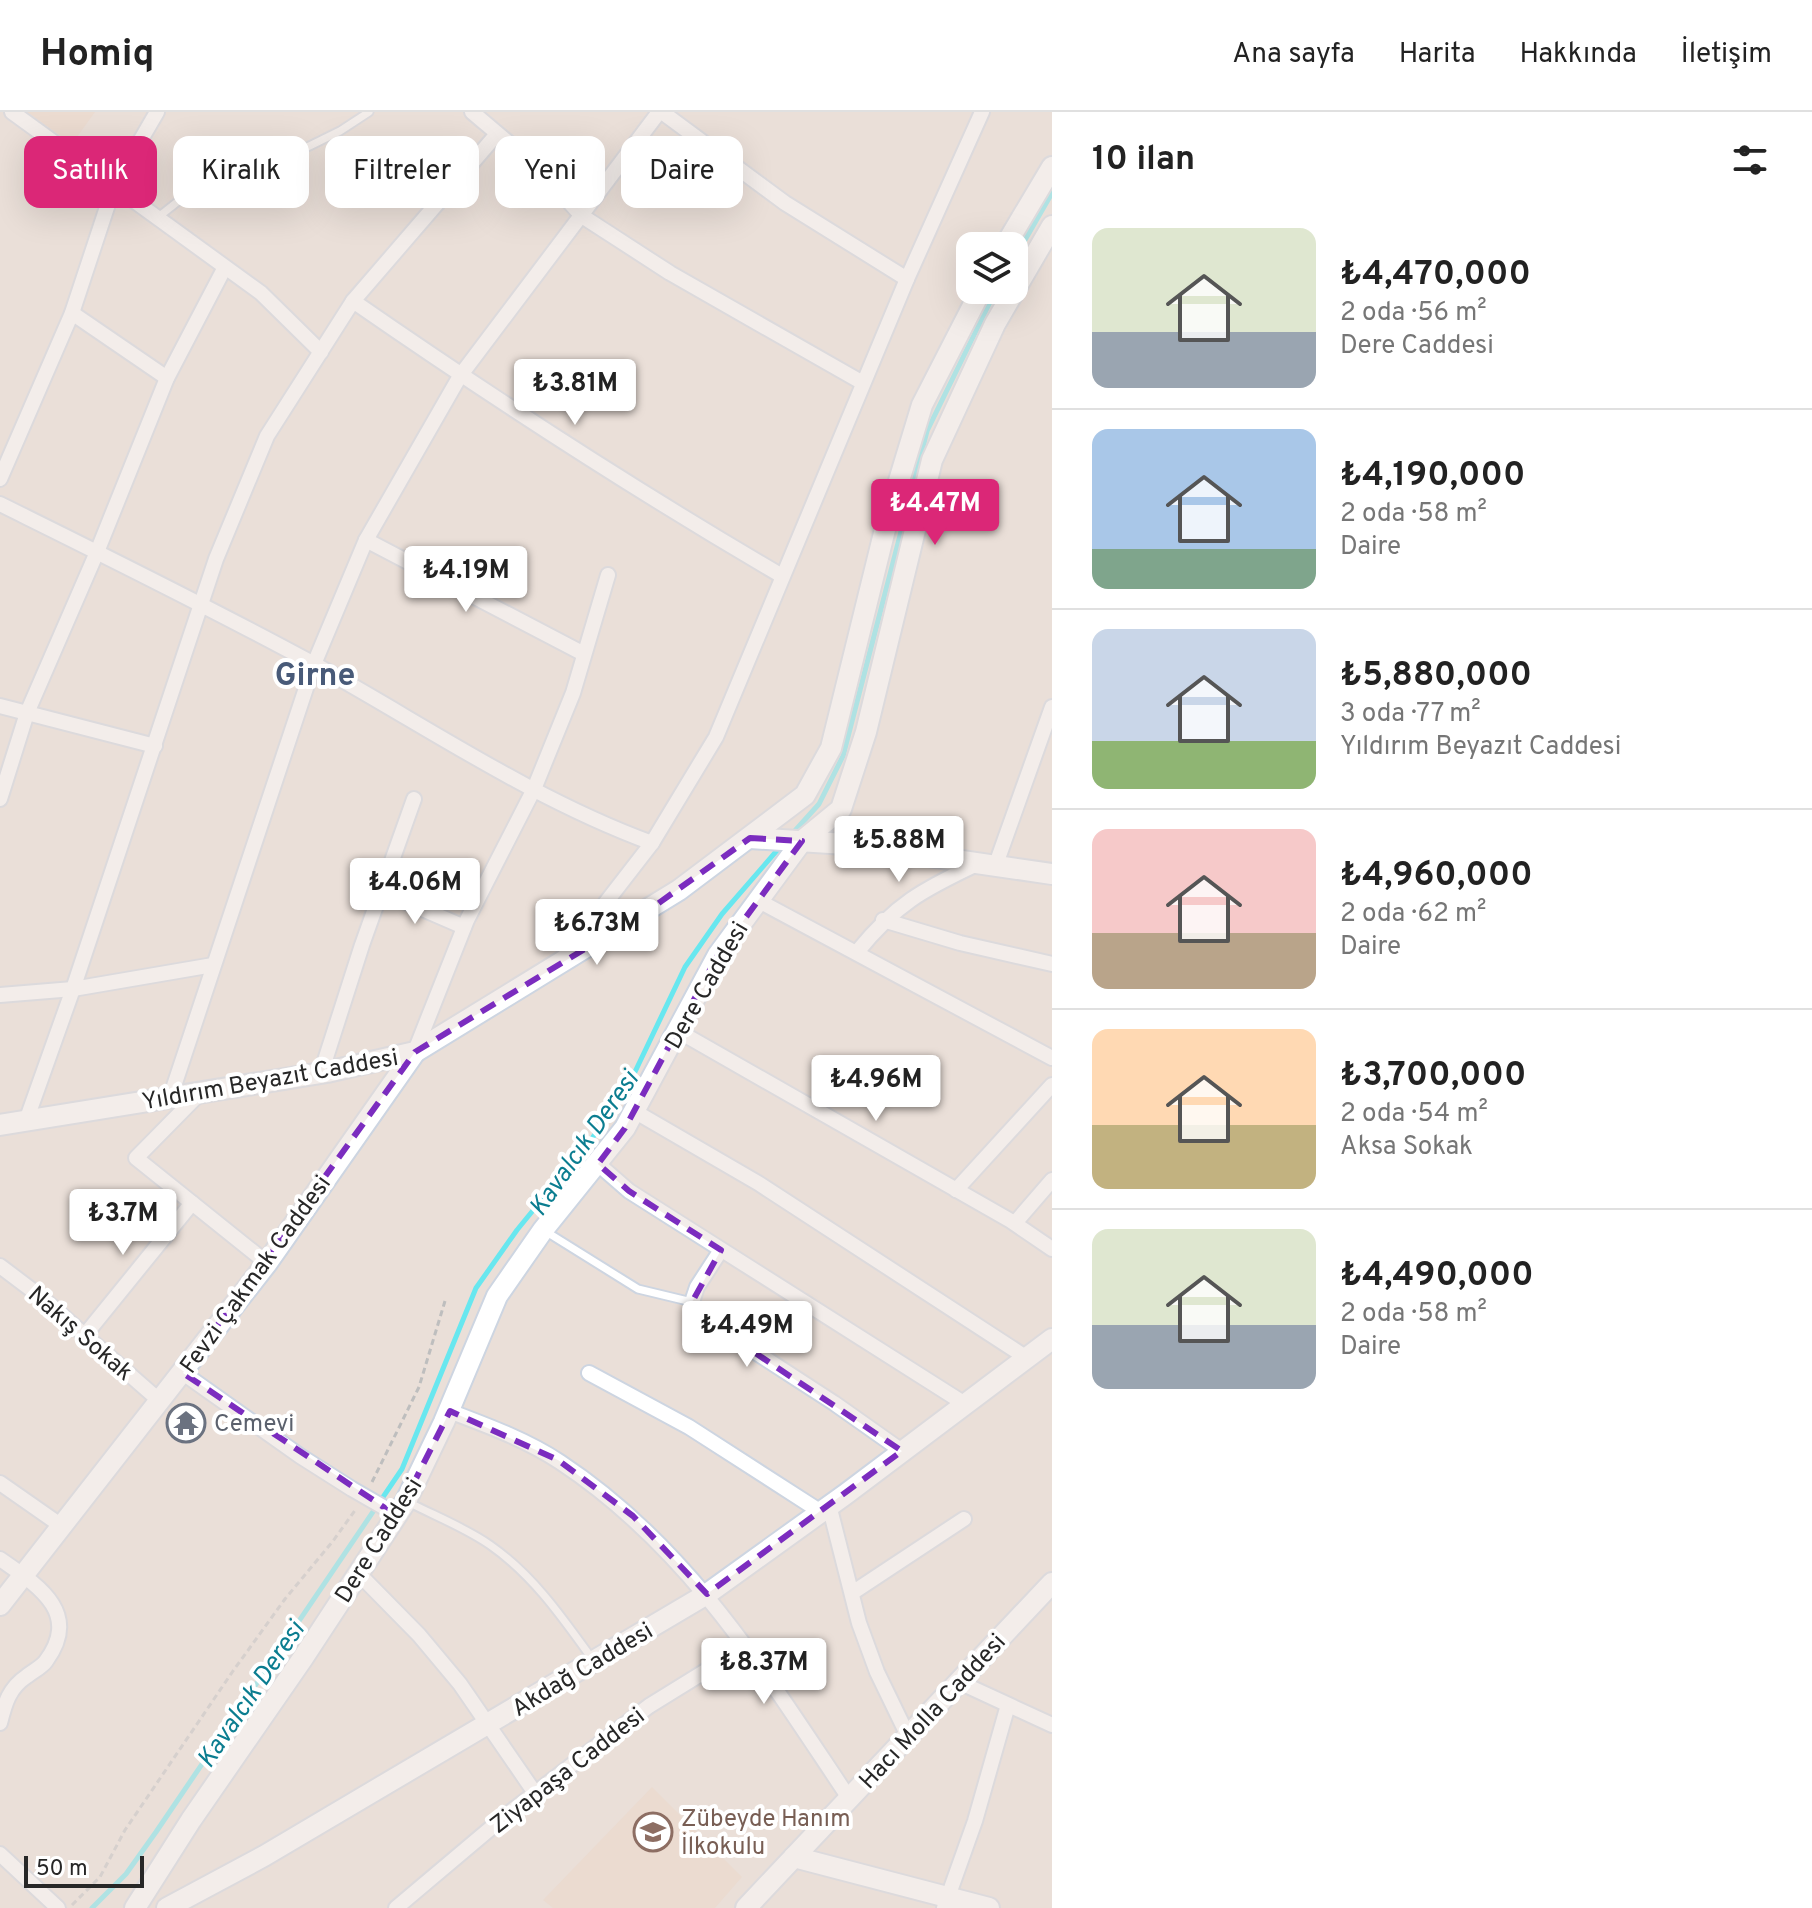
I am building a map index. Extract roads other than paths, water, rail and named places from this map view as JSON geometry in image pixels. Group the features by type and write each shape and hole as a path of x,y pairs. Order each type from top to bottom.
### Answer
{"street":[{"path":"12,112 45,136"},
{"path":"143,136 157,112"},
{"path":"472,112 536,166 582,216 670,273 863,383"},
{"path":"170,1098 314,664 366,540 460,376 660,112 785,203 907,279"},
{"path":"559,964 652,843 716,737 907,279 982,112"},
{"path":"26,1121 216,559 267,436 353,301 497,134"},
{"path":"1013,232 1052,167"},
{"path":"0,479 72,313 107,208"},
{"path":"144,208 261,293 321,352"},
{"name":"Dere Caddesi","path":"135,1908 191,1820 359,1574 449,1411 497,1296 543,1230 598,1164 634,1111 718,955 802,841 841,809 866,732 931,464 995,324 1052,226"},
{"path":"0,799 27,713 97,552 167,378 224,269"},
{"path":"353,301 460,376 662,506 782,576"},
{"path":"750,838 805,795 831,748 888,517 922,405 974,304"},
{"path":"72,313 167,378"},
{"path":"907,454 931,464"},
{"path":"0,504 314,664 598,823 652,843"},
{"path":"366,540 584,654"},
{"path":"415,1052 464,927 534,789 573,693 608,575"},
{"path":"0,706 155,746"},
{"path":"857,952 883,920 924,889 986,866 1052,707"},
{"path":"321,1073 414,799"},
{"path":"750,838 846,844 1052,874"},
{"name":"Yıldırım Beyazıt Caddesi","path":"0,1125 321,1073 415,1052 679,890 750,838"},
{"path":"381,891 464,927"},
{"path":"757,900 1052,1058"},
{"path":"883,920 960,943 1052,964"},
{"path":"0,995 73,989 213,965"},
{"path":"678,1031 1015,1223 1052,1249"},
{"name":"Fevzi Çakmak Caddesi","path":"0,1605 267,1263 415,1052"},
{"path":"956,1190 1052,1085"},
{"path":"201,1092 136,1158 267,1263"},
{"path":"634,1111 758,1183 1027,1358"},
{"path":"598,1164 629,1191 965,1404"},
{"path":"1015,1223 1052,1180"},
{"path":"85,1335 192,1203"},
{"path":"721,1250 697,1287 692,1302 703,1318 902,1451"},
{"name":"Nakış Sokak","path":"0,1266 41,1297 161,1402"},
{"name":"Akdağ Caddesi","path":"169,1907 264,1856 707,1594 1052,1339"},
{"path":"183,1373 300,1456 396,1508"},
{"path":"589,1373 689,1427 825,1508 859,1623 877,1672 908,1736"},
{"path":"449,1411 493,1428 558,1460 633,1516 707,1594 849,1798"},
{"path":"0,1483 63,1527"},
{"path":"852,1593 964,1519"},
{"path":"0,1559 50,1598 60,1616 60,1633 45,1662 19,1681 7,1696 0,1723"},
{"path":"359,1574 419,1635 460,1684 535,1793"},
{"name":"Hacı Molla Caddesi","path":"746,1908 1052,1583"},
{"name":"Ziyapaşa Caddesi","path":"396,1908 535,1793 649,1706 746,1646"},
{"path":"959,1682 1052,1725"},
{"path":"946,1903 975,1821 1008,1705"},
{"path":"0,1854 58,1908"},
{"path":"794,1857 946,1903 989,1908"}],"lane":[{"path":"157,218 181,199 285,158 340,131 369,112"},
{"path":"543,1230 638,1289 692,1302"},
{"path":"396,1508 488,1543 522,1570 553,1605 594,1661"}],"waterway":[{"name":"Kavalcık Deresi","path":"1028,235 1052,193"},
{"name":"Kavalcık Deresi","path":"792,834 819,804 843,756 927,431 989,304"},
{"name":"Kavalcık Deresi","path":"92,1908 126,1874 156,1832 402,1469 476,1288 517,1230 593,1137 633,1076 685,967 722,914 780,847"}],"place":[{"name":"Cemevi","path":"186,1423"},
{"name":"Zübeyde Hanım İlkokulu","path":"653,1832"}],"district":[{"name":"Girne","path":"315,674"}]}
